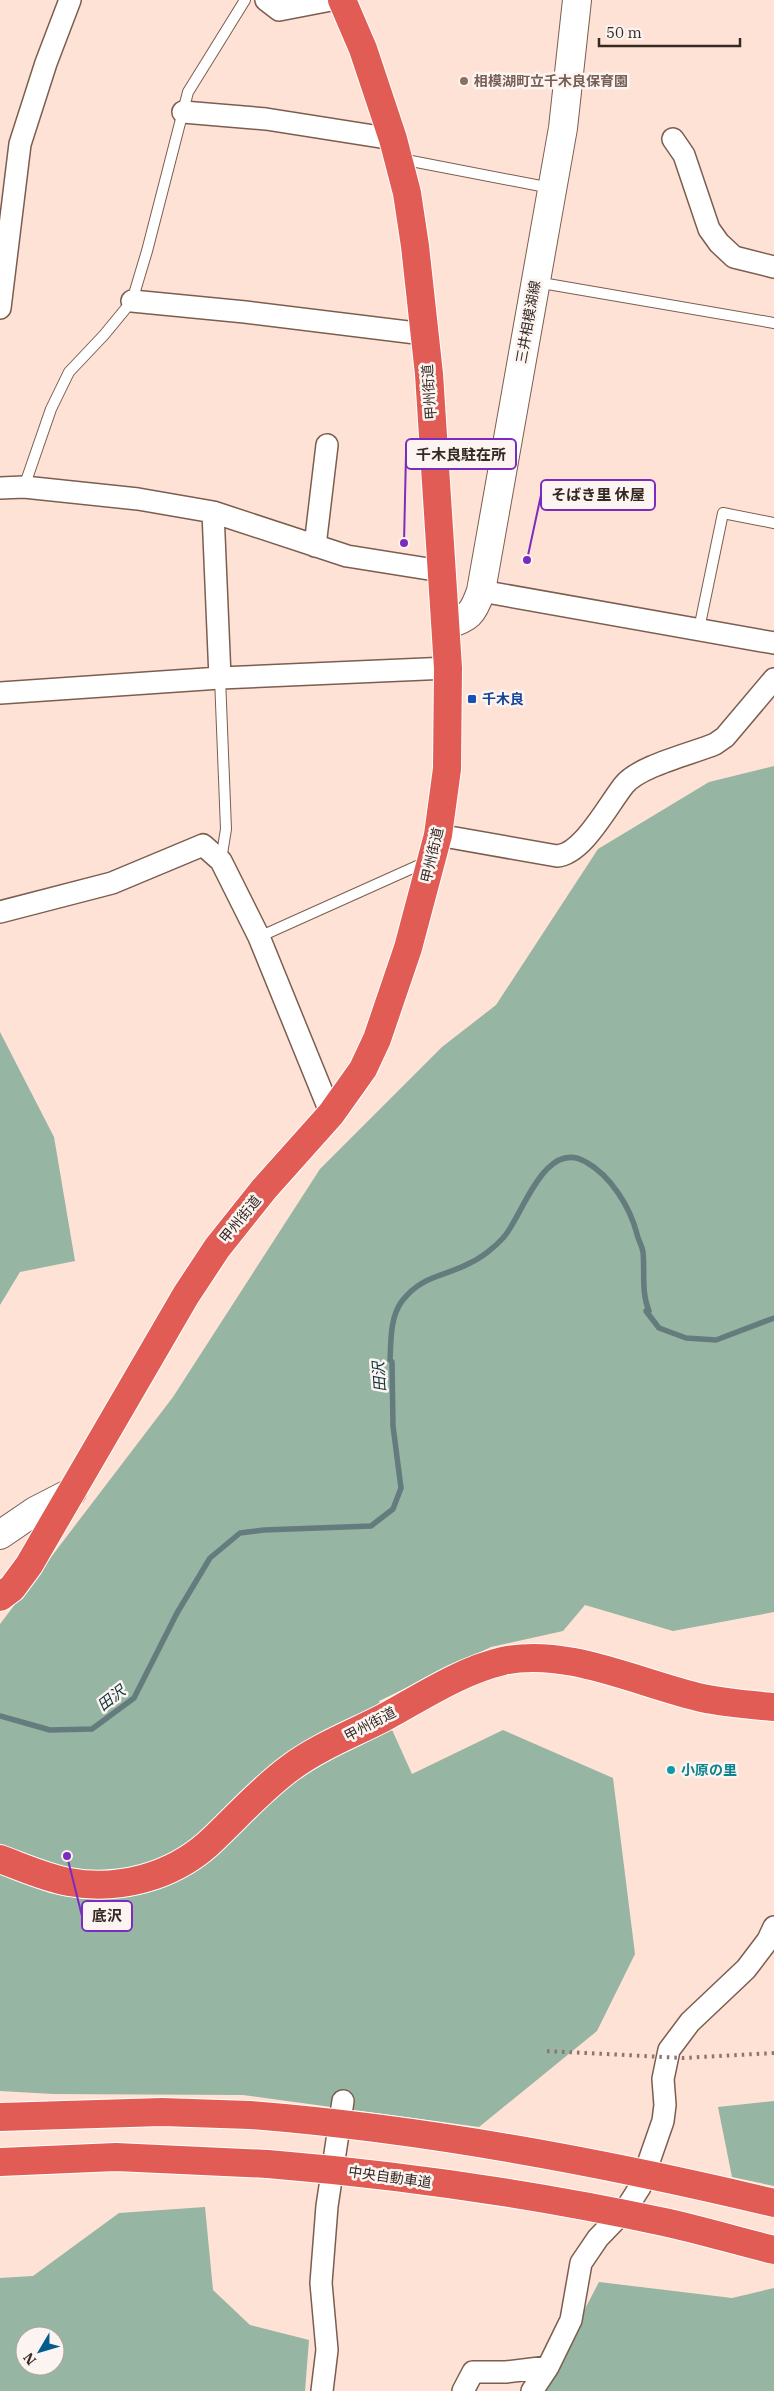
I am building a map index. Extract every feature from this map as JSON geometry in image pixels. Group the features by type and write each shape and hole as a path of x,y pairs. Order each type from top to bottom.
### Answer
{"highway":[{"name":"甲州街道","path":"0,1597 12,1588 29,1565 186,1295 217,1248 264,1189 331,1114 356,1081 377,1039 408,948 435,847 447,769 448,668 429,374 407,193 396,149 363,49 342,0"},
{"name":"甲州街道","path":"0,1859 69,1882 107,1883 142,1880 162,1874 184,1862 206,1845 288,1769 312,1753 383,1718 448,1682 502,1661 538,1657 569,1661 702,1698 733,1704 774,1707"},
{"path":"0,2117 162,2112 250,2115 313,2120 408,2132 530,2152 675,2179 774,2203"},
{"name":"中央自動車道","path":"0,2162 116,2157 268,2164 405,2178 664,2222 774,2250"}],"main road":[{"name":"三井相模湖線","path":"446,625 465,619 474,608 481,591 563,128 577,0"},
{"path":"0,1535 35,1511 72,1492"}],"street":[{"path":"0,308 6,216 20,144 46,63 70,0"},
{"path":"266,0 279,10 331,0"},
{"path":"183,112 266,120 396,149"},
{"path":"673,140 684,155 700,209 714,236 734,257 774,268"},
{"path":"132,301 245,312 424,334"},
{"path":"315,546 327,444"},
{"path":"0,488 24,487 138,499 213,512 348,556 441,571"},
{"path":"213,512 220,678"},
{"path":"481,591 774,644"},
{"path":"0,693 220,678 448,668"},
{"path":"435,847 566,856 575,850 633,776 715,744 725,737 774,679"},
{"path":"0,912 112,883 203,845 221,861 258,937 331,1114"},
{"path":"532,2391 548,2367 571,2320 581,2262 598,2238 626,2209 640,2187 662,2121 665,2105 663,2079 669,2050 690,2022 746,1969 768,1940 774,1927"},
{"path":"322,2391 326,2350 321,2283 326,2216 343,2101"},
{"path":"463,2391 473,2372 506,2372 548,2367"}],"lane":[{"path":"24,487 52,409 69,372 104,335 132,301 147,251 188,92 198,72 245,0"},
{"path":"396,149 552,189"},
{"path":"535,282 774,322"},
{"path":"699,629 723,513 774,523"},
{"path":"220,678 226,829 221,861"},
{"path":"258,937 435,847"}],"green space":[{"path":"774,766 774,1612 673,1631 585,1605 563,1631 491,1647 379,1701 412,1774 503,1730 613,1778 635,1954 597,2031 479,2127 243,2095 53,2094 0,2091 0,1624 173,1397 320,1169 442,1047 496,1005 598,849 709,782"},
{"path":"0,1032 54,1137 75,1261 20,1272 0,1305"},
{"path":"774,2101 774,2186 732,2177 718,2107"},
{"path":"205,2207 213,2290 250,2325 309,2340 305,2391 0,2391 0,2278 33,2276 119,2213"},
{"path":"599,2282 732,2298 774,2288 774,2391 542,2391"}],"waterway":[{"name":"田沢","path":"0,1716 50,1730 92,1729 134,1698 177,1613 210,1558 240,1533 264,1530 371,1526 393,1509 401,1488 393,1426 392,1362 390,1360 392,1329 398,1307 417,1286 474,1261 496,1245 510,1228 536,1183 546,1170 558,1161 571,1157 586,1162 604,1175 618,1193 630,1213 642,1249 644,1289 649,1311 646,1311 659,1328 686,1338 716,1340 774,1318"}],"railway":[{"path":"547,2051 683,2058 774,2053"}],"place":[{"name":"相模湖町立千木良保育園","path":"464,81"},
{"name":"千木良駐在所","path":"404,543"},
{"name":"そばき里 休屋","path":"527,560"},
{"name":"千木良","path":"472,699"},
{"name":"小原の里","path":"671,1770"},
{"name":"底沢","path":"67,1856"}]}
